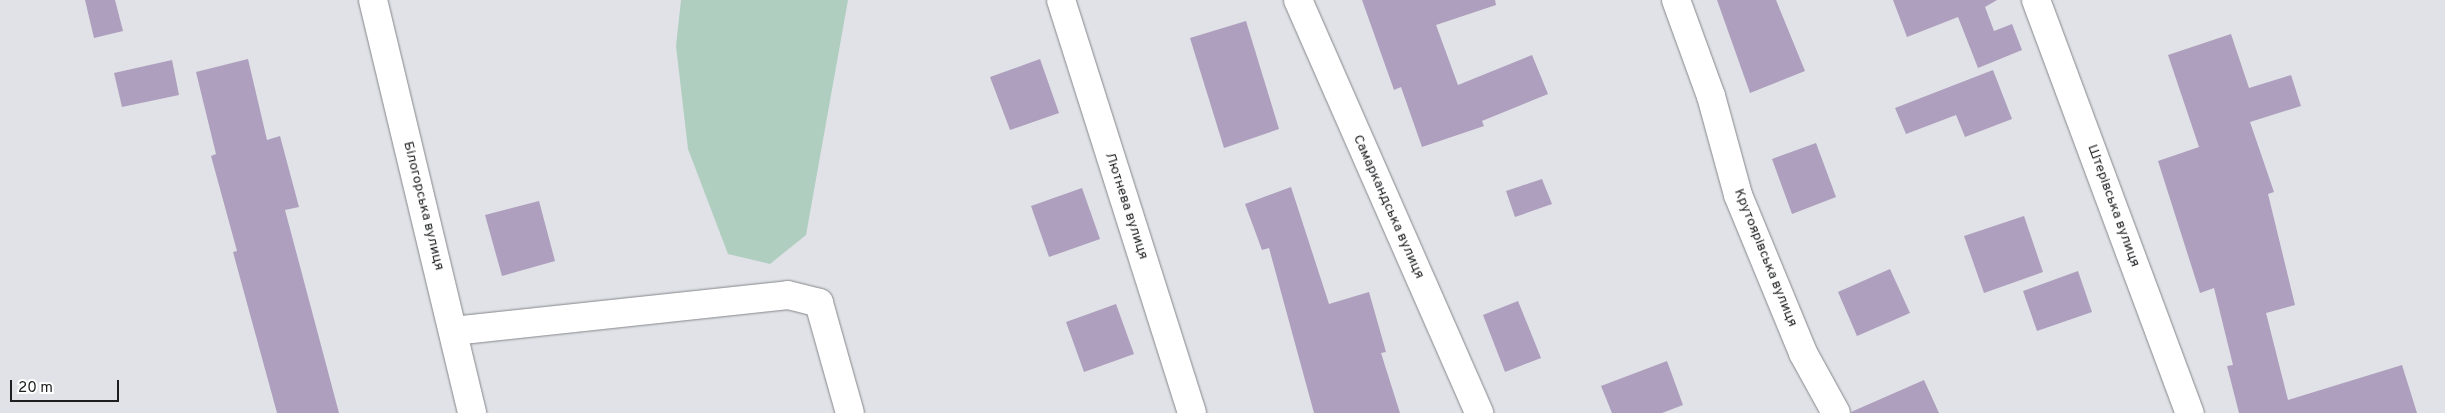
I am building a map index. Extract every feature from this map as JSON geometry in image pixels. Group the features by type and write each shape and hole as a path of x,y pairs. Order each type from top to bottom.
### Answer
{"street":[{"name":"Білогорська вулиця","path":"373,0 472,413"},
{"name":"Лютнева вулиця","path":"1061,0 1192,413"},
{"name":"Самаркандська вулиця","path":"1298,0 1478,413"},
{"name":"Крутоярівська вулиця","path":"1676,0 1711,96 1738,195 1803,353 1836,413"},
{"name":"Штерівська вулиця","path":"2036,0 2190,413"},
{"path":"453,331 788,295 819,303 850,413"}],"green space":[{"path":"681,0 848,0 806,235 770,264 728,254 688,149 676,46"}],"building":[{"path":"85,0 115,0 123,31 94,38"},
{"path":"1362,0 1495,0 1496,5 1436,25 1458,85 1532,55 1548,94 1482,121 1484,126 1422,147 1401,87 1394,90"},
{"path":"1717,0 1776,0 1805,71 1750,93"},
{"path":"1893,0 1997,0 1985,7 1994,31 2012,24 2022,50 1978,68 1958,17 1907,37"},
{"path":"1246,21 1279,129 1224,148 1190,38"},
{"path":"2231,34 2249,88 2291,75 2301,106 2250,122 2274,192 2268,194 2295,305 2266,313 2288,400 2402,365 2417,413 2239,413 2227,366 2233,365 2214,288 2200,293 2158,161 2199,147 2168,55"},
{"path":"248,59 267,140 280,136 299,207 285,210 339,413 277,413 233,252 237,251 211,156 216,154 196,72"},
{"path":"1040,59 1059,113 1010,130 990,77"},
{"path":"172,60 179,95 122,107 114,73"},
{"path":"1993,70 2012,119 1965,137 1956,115 1906,134 1895,108"},
{"path":"1816,143 1836,197 1792,214 1772,159"},
{"path":"1542,179 1552,204 1515,217 1506,191"},
{"path":"1291,187 1329,304 1369,292 1386,352 1381,353 1400,413 1314,413 1269,248 1262,250 1245,204"},
{"path":"1082,188 1100,239 1049,257 1031,206"},
{"path":"539,201 555,261 502,276 485,215"},
{"path":"2024,216 2043,272 1984,293 1964,236"},
{"path":"1890,269 1910,313 1857,336 1838,292"},
{"path":"2078,271 2092,312 2037,331 2023,291"},
{"path":"1518,301 1541,358 1505,372 1483,315"},
{"path":"1116,304 1134,354 1084,372 1066,322"},
{"path":"1667,361 1683,405 1662,413 1612,413 1601,386"},
{"path":"1924,380 1939,413 1851,412"}]}
